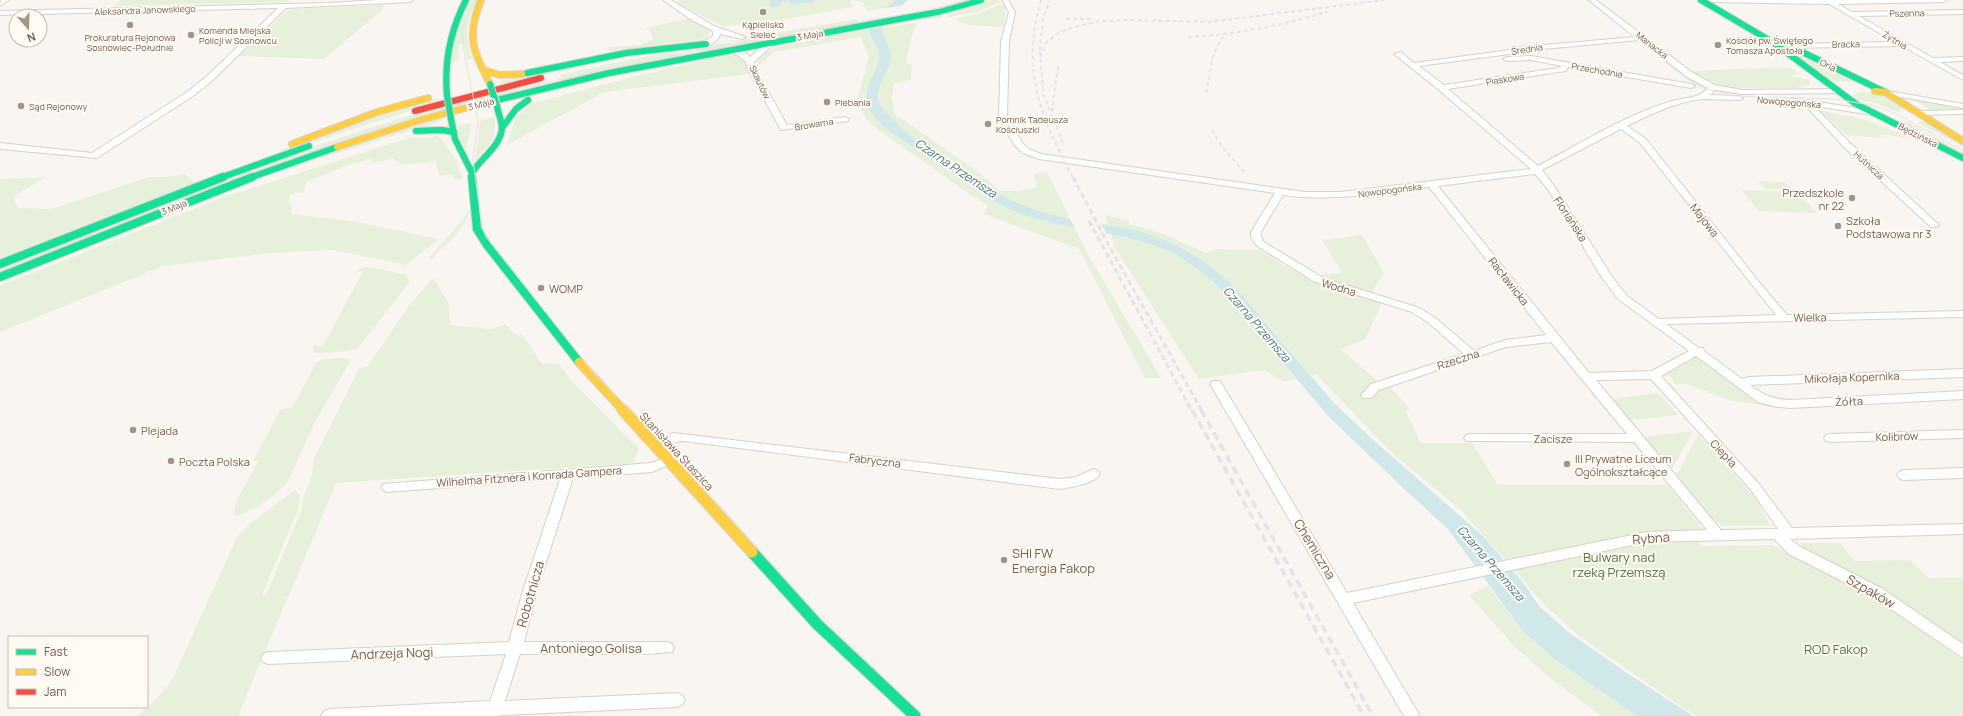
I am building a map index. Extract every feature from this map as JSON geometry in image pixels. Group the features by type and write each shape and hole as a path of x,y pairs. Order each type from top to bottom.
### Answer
{"main road":[{"path":"451,120 447,94 450,36 454,21 466,0"},
{"path":"481,0 474,15 471,35 474,50 490,83 502,128"},
{"path":"867,15 948,0"},
{"name":"3 Maja","path":"0,277 211,193 341,146 434,116 558,84 702,54 955,8 981,0"},
{"name":"Orla","path":"1701,0 1774,43 1856,104 1873,113"},
{"name":"Orla","path":"1710,0 1790,46 1885,92 1920,113"},
{"name":"3 Maja","path":"403,115 542,77 745,37"},
{"path":"483,70 500,75 522,74 620,54 706,44"},
{"path":"694,46 692,52 702,54"},
{"name":"3 Maja","path":"416,131 497,107 702,54"},
{"name":"3 Maja","path":"411,102 522,74"},
{"path":"188,190 310,136 377,112 411,102 436,89 447,77"},
{"path":"1838,91 1855,90 1885,92"},
{"path":"472,173 474,167 498,140 502,128 516,109 528,100"},
{"path":"1873,113 1920,113"},
{"name":"Będzińska","path":"1873,113 1963,158"},
{"name":"Będzińska","path":"1920,113 1963,141"},
{"name":"Stanisława Staszica","path":"451,120 454,132 472,173 477,229 487,245 590,376 670,460 817,624 915,716"},
{"name":"3 Maja","path":"0,264 188,190 363,127"},
{"path":"211,193 416,131 442,130 454,132"}],"street":[{"path":"0,4 6,0"},
{"name":"Aleksandra Janowskiego","path":"0,13 284,6 410,0"},
{"path":"666,0 717,30 730,35 745,37"},
{"name":"Mariacka","path":"1592,0 1690,75 1713,87"},
{"path":"1710,0 1944,0"},
{"name":"Nowopogońska","path":"1003,1 1010,7 1012,12 1005,42 1003,116 1013,138 1026,151 1039,156 1280,192 1313,196 1340,195 1522,175 1536,171 1644,114 1664,106 1700,98 1807,102 1873,113"},
{"name":"Żytnia","path":"1829,1 1963,78"},
{"path":"0,146 94,156 190,94 210,78 284,6"},
{"name":"Pszenna","path":"1851,14 1963,12"},
{"path":"706,44 716,37 717,30"},
{"name":"Średnia","path":"1412,65 1510,52 1520,49 1643,38"},
{"name":"Skautów","path":"772,42 750,61 751,68 784,128"},
{"name":"Bracka","path":"1790,46 1902,44"},
{"path":"727,50 742,54 750,61"},
{"name":"Floriańska","path":"1398,54 1442,88 1536,171 1551,187 1582,234 1612,286 1622,297 1699,351 1741,383"},
{"name":"Przechodnia","path":"1484,62 1526,57 1691,86"},
{"path":"1930,60 1963,59"},
{"name":"Piaskowa","path":"1442,88 1558,70 1563,69 1566,65"},
{"path":"1700,98 1713,87"},
{"name":"Nowopogońska","path":"1713,87 1742,92 1838,91"},
{"path":"1885,92 1963,106"},
{"name":"Hutnicza","path":"1807,102 1848,146 1934,225"},
{"path":"1920,113 1963,112"},
{"name":"Browarna","path":"784,128 845,119"},
{"name":"Majowa","path":"1621,126 1630,130 1643,141 1755,284 1784,318"},
{"name":"Racławicka","path":"1432,185 1554,338 1718,535"},
{"name":"Wodna","path":"1280,192 1276,201 1256,232 1256,237 1260,244 1305,274 1319,280 1416,310 1434,322 1472,355"},
{"name":"Wielka","path":"1658,323 1664,321 1963,314"},
{"name":"Rzeczna","path":"1367,395 1375,387 1505,344 1554,338"},
{"path":"1586,377 1654,375 1699,351"},
{"name":"Mikołaja Kopernika","path":"1741,383 1749,381 1963,373"},
{"name":"Ciepła","path":"1654,375 1755,487 1783,534"},
{"name":"Żółta","path":"1741,383 1762,399 1777,403 1963,395"},
{"name":"Chemiczna","path":"1216,384 1412,716"},
{"name":"Kolibrów","path":"1830,438 1963,434"},
{"name":"Fabryczna","path":"655,444 674,437 691,438 1060,484 1078,481 1094,474"},
{"name":"Zacisze","path":"1470,438 1636,438"},
{"name":"Wilhelma Fitznera i Konrada Gampera","path":"387,487 652,467 670,460"},
{"name":"Robotnicza","path":"494,712 515,648 529,594 568,473"},
{"path":"1903,475 1963,473"},
{"name":"Rybna","path":"1344,599 1647,537 1963,529"},
{"name":"Szpaków","path":"1783,534 1794,550 1878,593 1963,652"},
{"name":"Antoniego Golisa","path":"515,648 667,648"},
{"name":"Andrzeja Nogi","path":"268,658 515,648"},
{"path":"329,716 494,712 585,703 677,700"}],"green space":[{"path":"121,0 288,0 288,2 113,6"},
{"path":"471,0 478,0 471,15 467,36 473,59 467,60 464,44 458,45 459,61 451,63 454,34"},
{"name":"Kąpielisko Sielec","path":"851,0 852,2 850,2 853,7 775,21 723,26 699,15 676,1"},
{"path":"853,0 896,0 885,8 868,11 863,3"},
{"path":"995,0 1001,2 976,12 949,17 946,13 940,14 943,18 921,19 920,17 962,9"},
{"path":"1003,4 1006,7 1003,27 968,25 955,19 980,13"},
{"path":"384,5 381,11 324,59 239,56 287,11 295,9"},
{"path":"689,18 710,31 706,39 609,52 608,47 639,45 653,40 651,30 646,30 647,28"},
{"path":"856,19 860,23 738,45 735,41 725,42"},
{"path":"917,23 912,35 906,63 912,65 911,80 894,83 892,98 895,114 981,174 1000,191 1020,191 1037,187 1034,174 1047,172 1087,253 1161,378 1145,378 1079,249 984,214 988,205 968,193 880,131 867,120 856,102 869,58 861,37 774,52 758,66 757,63 764,53 777,47 856,31"},
{"path":"1636,40 1642,42 1693,82 1691,83"},
{"path":"1773,40 1776,40 1860,83 1828,80"},
{"path":"731,42 734,47 699,53 695,49 700,46"},
{"path":"673,48 581,66 500,85 499,81 592,61"},
{"path":"668,52 675,52 679,57 562,81 560,75 567,73"},
{"path":"726,55 737,57 741,56 744,59 749,74 604,92 507,145 515,119 531,104 624,79"},
{"path":"1789,67 1800,74 1792,75 1810,81 1810,85 1796,88 1733,88 1725,87 1691,71"},
{"path":"643,68 506,103 504,99"},
{"path":"1861,92 1884,95 1903,109 1898,112 1878,104 1855,99 1853,95"},
{"path":"487,93 489,100 406,122 0,273 0,267 241,173 363,130"},
{"path":"438,98 439,102 368,124 239,168 362,120"},
{"path":"1911,99 1963,107 1963,111 1931,110"},
{"path":"1820,110 1866,120 1912,139 1879,134 1883,138 1846,135"},
{"path":"441,117 441,121 264,176 331,151"},
{"path":"494,117 495,130 491,141 475,161 480,121"},
{"path":"1896,121 1908,122 1963,153 1963,155"},
{"path":"1928,121 1963,144 1963,147 1917,122"},
{"path":"472,123 466,150 460,140 457,126"},
{"path":"437,135 441,138 456,161 463,178 455,179 452,174 439,176 436,161 403,165 393,158 373,163 371,159 348,165 306,182 304,192 290,194 288,204 292,204 291,214 357,222 439,239 406,265 333,250 270,253 163,266 0,332 0,286 221,198 408,138 430,137"},
{"path":"185,174 195,183 0,258 0,179 46,177 14,196 17,208 52,209 149,177 166,177"},
{"path":"1758,181 1785,182 1792,190 1765,189"},
{"path":"1741,190 1798,192 1817,213 1759,211"},
{"path":"470,209 468,216 455,236 432,259 429,258 459,224"},
{"path":"1105,215 1129,221 1129,224 1159,232 1206,253 1216,249 1259,250 1302,276 1342,273 1322,240 1362,235 1384,273 1368,298 1382,303 1365,339 1341,349 1377,381 1391,388 1410,409 1405,410 1421,443 1472,443 1498,485 1667,485 1705,532 1691,531 1701,546 1772,545 1866,591 1963,660 1963,716 1698,716 1685,709 1579,636 1545,605 1462,511 1390,451 1316,374 1311,376 1258,313 1220,275 1199,259 1176,245 1150,235 1108,226"},
{"path":"1111,233 1146,242 1167,250 1186,260 1204,274 1253,325 1296,379 1284,382 1264,370 1199,379 1115,248"},
{"path":"365,266 404,274 410,281 358,348 349,351 317,353 313,351 314,346 323,346 363,271 355,272"},
{"path":"433,278 448,302 450,325 491,329 505,324 515,334 522,335 542,364 558,363 571,380 639,449 633,463 336,483 288,598 275,596 287,599 238,716 138,716 148,708 172,680 237,537 252,522 295,490 300,495 298,510 262,595 266,595 302,509 304,495 311,479 314,459 359,369 367,367 411,303"},
{"path":"1695,358 1704,359 1759,400 1778,408 1729,400 1687,384 1675,384 1671,377 1664,376 1664,373 1667,371"},
{"path":"324,359 349,359 350,362 315,422 289,479 278,492 265,502 234,516 236,502 259,460 253,461 281,409 292,408 316,363"},
{"path":"1658,393 1679,415 1630,420 1613,399"},
{"path":"1693,431 1672,469 1643,437"},
{"path":"1698,435 1758,501 1770,526 1722,526 1707,514 1673,474 1679,471"},
{"path":"1801,543 1840,543 1855,561 1910,560 1929,578 1963,577 1963,644 1805,550"},
{"path":"1488,586 1522,630 1553,658 1637,716 1602,716 1545,674 1513,645 1469,595"}],"water":[{"path":"770,0 814,0 815,2 791,4 788,1 782,2 779,6 771,7"},
{"name":"Czarna Przemsza","path":"896,0 908,0 889,17 881,29 891,58 890,64 878,92 878,98 883,108 894,121 909,134 947,161 992,191 1009,199 1052,215 1117,226 1151,235 1189,252 1211,267 1242,295 1333,402 1371,438 1483,536 1521,580 1540,607 1568,632 1693,716 1637,716 1553,658 1522,630 1448,529 1328,416 1220,288 1195,267 1166,250 1149,244 1042,220 1005,207 895,135 881,123 870,110 866,97 879,60 877,48 869,29 885,8"}],"pier":[{"path":"905,5 890,18 884,26 867,29 882,9"},
{"path":"1068,216 1100,222 1107,234 1075,228"}],"tram line":[{"path":"474,101 465,58 462,34 465,20 476,0"},
{"path":"474,101 560,80 686,53 941,8 970,0"},
{"path":"1587,0 1685,77 1704,88 1735,96 1835,99 1871,105 1897,114 1963,151"},
{"path":"0,271 161,207 270,166 379,129 474,101"},
{"path":"474,101 478,120 473,160 482,226 486,237 598,378 662,441 812,608 924,716"}],"railway":[{"path":"1041,0 1035,26 1033,71 1043,114 1073,178"},
{"path":"1040,50 1043,19 1050,0"},
{"path":"1040,56 1046,43 1057,34 1071,28 1100,21 1128,20 1210,22 1384,0"},
{"path":"1226,34 1258,29 1327,12"},
{"path":"1066,19 1092,19"},
{"path":"1188,37 1226,34"},
{"path":"1206,93 1214,53 1221,39 1226,34"},
{"path":"1040,52 1040,56"},
{"path":"1040,56 1043,93 1064,146"},
{"path":"1052,112 1058,66"},
{"path":"1212,130 1221,145 1245,173"},
{"path":"1073,177 1109,246 1202,411"},
{"path":"1089,221 1192,411"},
{"path":"1192,410 1364,716"},
{"path":"1201,410 1373,716"}],"traffic: fast":[{"path":"447,95 446,70 451,34 466,0"},
{"path":"497,100 609,73 937,12 981,0"},
{"path":"1701,0 1774,43 1856,104 1963,158"},
{"path":"527,73 626,53 706,44"},
{"path":"1792,47 1885,92"},
{"path":"490,84 497,106"},
{"path":"447,95 451,119"},
{"path":"502,128 516,109 528,100"},
{"path":"472,173 498,141 501,135 502,125 497,106"},
{"path":"451,119 455,139 472,173 477,229 487,245 579,362"},
{"path":"416,131 442,130 454,132"},
{"path":"0,264 188,190 309,146"},
{"path":"0,277 225,187 337,147"},
{"path":"752,552 817,624 915,716"}],"traffic: slow":[{"path":"481,0 473,24 472,34 475,52 490,84"},
{"path":"483,70 500,75 522,74"},
{"path":"1875,91 1885,92 1963,141"},
{"path":"292,144 377,112 428,98"},
{"path":"337,147 423,119 497,100"},
{"path":"579,362 752,552"}],"traffic: jam":[{"path":"415,111 541,78"}],"place":[{"name":"Kąpielisko Sielec","path":"763,12"},
{"name":"Prokuratura Rejonowa Sosnowiec-Południe","path":"130,25"},
{"name":"Komenda Miejska Policji w Sosnowcu","path":"191,35"},
{"name":"Kościół pw. Świętego Tomasza Apostoła","path":"1718,45"},
{"name":"Plebania","path":"827,102"},
{"name":"Sąd Rejonowy","path":"21,106"},
{"name":"Pomnik Tadeusza Kościuszki","path":"988,124"},
{"name":"Przedszkole nr 22","path":"1852,198"},
{"name":"Szkoła Podstawowa nr 3","path":"1838,226"},
{"name":"WOMP","path":"541,288"},
{"name":"Plejada","path":"133,430"},
{"name":"Poczta Polska","path":"171,461"},
{"name":"III Prywatne Liceum Ogólnokształcące","path":"1567,464"},
{"name":"SHI FW Energia Fakop","path":"1004,560"}],"park label":[{"name":"Bulwary nad rzeką Przemszą","path":"1619,564"},
{"name":"ROD Fakop","path":"1836,649"}]}
